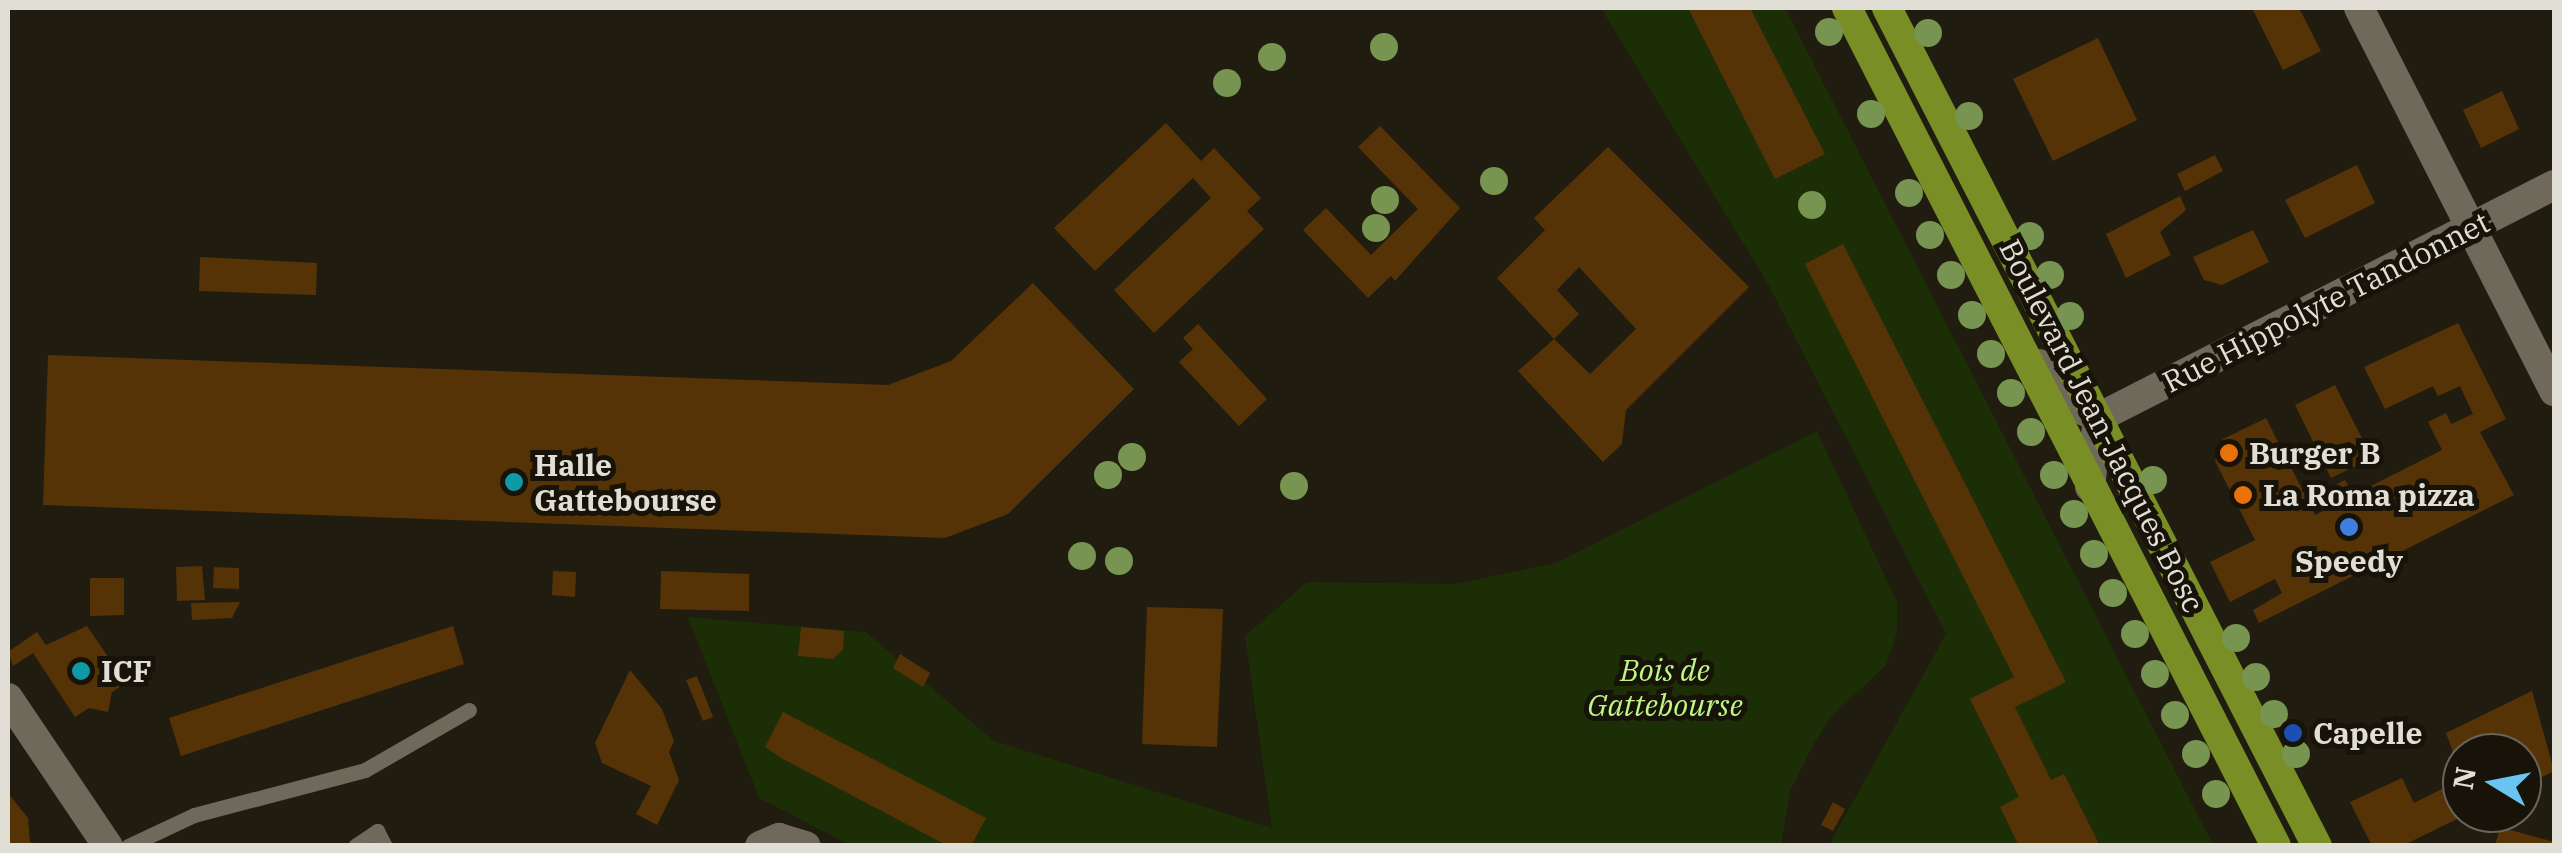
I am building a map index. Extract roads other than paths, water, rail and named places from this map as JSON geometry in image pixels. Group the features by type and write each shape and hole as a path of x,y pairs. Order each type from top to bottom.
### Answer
{"main road":[{"name":"Boulevard Jean-Jacques Bosc","path":"1847,8 2276,846"},
{"name":"Boulevard Jean-Jacques Bosc","path":"1887,8 2317,846"}],"street":[{"path":"2359,8 2554,391"},
{"name":"Rue Hippolyte Tandonnet","path":"2098,418 2554,185"},
{"path":"1999,307 2067,402 2098,418 2090,487"},
{"path":"8,698 108,846"},
{"path":"760,846 779,838 806,846"}],"lane":[{"path":"128,846 194,815 365,770 469,710"},
{"path":"355,846 376,831 386,846"}],"place":[{"name":"Burger B","path":"2229,453"},
{"name":"Halle Gattebourse","path":"514,482"},
{"name":"La Roma pizza","path":"2243,495"},
{"name":"Speedy","path":"2349,527"},
{"name":"ICF","path":"81,671"},
{"name":"Capelle","path":"2293,733"}],"park label":[{"name":"Bois de Gattebourse","path":"1665,687"}]}
